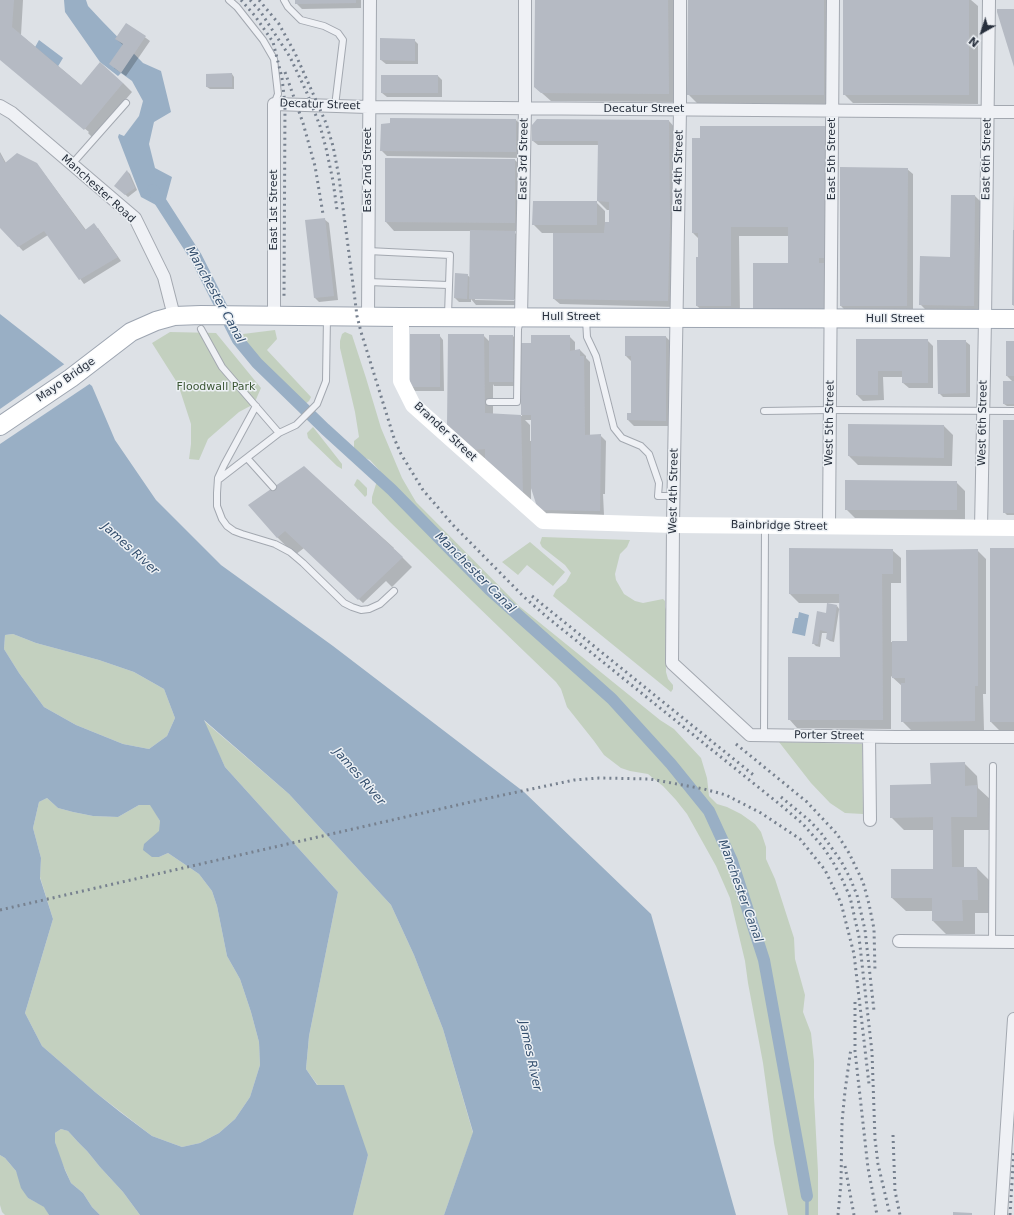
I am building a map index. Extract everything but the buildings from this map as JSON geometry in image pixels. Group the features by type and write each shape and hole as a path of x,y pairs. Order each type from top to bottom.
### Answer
{"main road":[{"name":"Hull Street","path":"131,332 156,321 174,316 201,322 248,315 586,318 1014,319"},
{"name":"Mayo Bridge","path":"0,426 71,378 131,332"}],"street":[{"name":"East 2nd Street","path":"368,316 368,107 370,0"},
{"name":"East 3rd Street","path":"521,317 525,108 525,0"},
{"name":"East 4th Street","path":"676,318 680,109 680,0"},
{"name":"East 5th Street","path":"831,319 834,0"},
{"name":"East 6th Street","path":"985,319 989,0"},
{"name":"Decatur Street","path":"274,104 368,107 1014,112"},
{"name":"East 1st Street","path":"274,104 274,315"},
{"name":"Manchester Road","path":"0,106 12,113 135,218 164,277 174,316"},
{"name":"Brander Street","path":"402,317 401,381 413,405 543,521"},
{"name":"West 4th Street","path":"672,664 676,318"},
{"name":"West 5th Street","path":"829,527 831,319"},
{"name":"West 6th Street","path":"981,528 985,319"},
{"name":"Bainbridge Street","path":"543,521 673,525 1014,528"},
{"name":"Porter Street","path":"672,664 750,735 1014,737"},
{"path":"869,737 870,820"},
{"path":"899,941 1014,942"},
{"path":"1001,1215 1014,1019"}],"lane":[{"path":"229,0 237,7 263,40 274,59 278,94 274,104"},
{"path":"284,0 288,7 301,20 324,26 338,33 343,40 336,106"},
{"path":"72,164 126,103"},
{"path":"368,251 450,254 448,317"},
{"path":"368,282 448,285"},
{"path":"218,480 279,433 296,425 320,400 326,381 327,315"},
{"path":"489,402 517,402 518,329 521,317"},
{"path":"586,318 588,336 596,356 614,428 622,438 641,446 649,454 659,483 658,496 674,496"},
{"path":"201,322 222,367 279,433"},
{"path":"256,406 224,465 218,480 218,506 222,519 227,526 242,534 275,544 290,552 344,603 352,608 369,610 380,604 394,591"},
{"path":"764,412 830,410 1014,411"},
{"path":"247,458 273,487"},
{"path":"764,735 765,526"},
{"path":"992,942 993,766"}],"green space":[{"path":"275,330 277,339 267,350 311,397 304,405 286,388 274,373 254,357 248,349 243,334"},
{"name":"Floodwall Park","path":"170,332 216,333 261,388 254,404 239,412 208,439 199,460 189,459 191,424 178,384 152,343"},
{"path":"345,332 352,335 381,428 402,478 416,502 519,606 660,720 674,729 701,758 707,778 709,796 717,804 741,814 755,824 761,832 766,847 766,859 775,879 794,938 795,959 805,995 803,1012 811,1033 814,1061 818,1215 788,1215 774,1143 763,1063 745,961 730,898 716,866 687,814 663,786 648,774 621,768 604,755 567,707 561,689 556,682 372,503 372,497 380,471 370,460 360,456 354,451 354,441 359,437 355,412 340,348 342,334"},
{"path":"313,427 342,464 342,469 308,438 307,433"},
{"path":"357,479 367,488 367,495 365,497 354,485"},
{"path":"542,537 630,540 627,547 620,554 615,574 616,580 624,594 635,601 643,603 663,599 665,601 667,613 666,672 668,679 673,685 671,692 553,596 556,590 566,582 571,573 565,565 542,547 540,543"},
{"path":"530,542 565,572 553,586 527,565 518,575 502,562"},
{"path":"13,634 36,643 99,660 134,672 164,689 175,718 167,736 149,749 123,744 76,725 44,707 19,673 4,649 5,635"},
{"path":"203,720 289,794 391,905 414,955 443,1029 473,1133 444,1215 353,1215 368,1155 306,1069 309,1036 338,892 225,767"},
{"path":"779,742 862,744 863,814 845,813 830,803 811,783"},
{"path":"47,798 58,808 93,816 118,817 139,805 151,805 160,821 159,857 168,853 199,874 212,891 217,906 227,956 240,979 251,1012 259,1042 260,1065 250,1097 235,1119 219,1133 200,1143 182,1147 152,1136 95,1092 42,1046 25,1013 53,919 40,877 41,858 33,828 39,802"},
{"path":"61,1129 68,1131 87,1151 123,1192 140,1215 100,1215 92,1207 83,1193 71,1183 59,1156 55,1142 55,1133"},
{"path":"0,1155 5,1158 16,1171 28,1198 45,1207 49,1215 5,1215 2,1212 0,1205"}],"water":[{"path":"64,0 86,0 88,6 143,63 161,71 171,112 154,122 149,144 155,168 172,177 165,203 156,205 141,197 118,137 119,134 124,136 139,116 143,101 132,81 121,73 118,76 100,62 65,12"},
{"path":"39,40 63,58 57,68 34,49"},
{"name":"James River","path":"0,314 92,386 115,440 156,500 221,565 333,646 524,792 651,914 736,1215 444,1215 473,1132 443,1029 414,955 391,905 289,794 204,720 225,767 338,892 309,1036 306,1069 317,1085 344,1085 368,1155 353,1215 140,1215 123,1192 87,1151 68,1131 61,1129 55,1133 55,1142 65,1170 71,1183 83,1193 92,1207 100,1215 49,1215 44,1207 28,1198 21,1188 16,1171 5,1158 0,1155","holes":["13,634 36,643 99,660 134,672 164,689 175,718 167,736 149,749 123,744 76,725 44,707 19,673 4,649 5,635","47,798 58,808 93,816 118,817 139,805 150,805 160,821 159,831 144,844 143,850 152,857 159,857 168,853 199,874 212,891 217,906 227,956 240,979 251,1012 259,1042 260,1065 250,1097 235,1119 219,1133 200,1143 182,1147 152,1136 95,1092 42,1046 25,1013 53,919 40,878 41,858 33,828 39,802"]},
{"path":"799,612 809,615 805,636 792,633 795,618 798,618"}],"pier":[{"path":"66,363 91,383 0,444 0,409"}],"waterway":[{"name":"Manchester Canal","path":"153,190 196,257 238,340 257,363 325,429 392,490 490,590 612,699 671,764 709,811 732,861 764,960 807,1196"},
{"path":"807,1196 807,1215"}],"railway":[{"path":"241,0 255,16 273,42 282,78 285,104 284,298"},
{"path":"250,0 260,11 290,57 307,93 320,126 326,148 337,210"},
{"path":"259,0 279,24 295,53 326,123 333,146 339,177 357,316 361,332 394,438 401,454 423,490 453,525 524,597 803,824 823,847 842,879 850,897 859,937 872,1052 875,1139 878,1164 890,1215"},
{"path":"285,72 303,123 315,166 323,214"},
{"path":"532,596 756,777"},
{"path":"736,744 807,802 837,834 849,853 863,882 869,904 874,929 875,972"},
{"path":"0,910 475,801 574,780 599,778 650,779 704,789 726,795 761,813 800,839 825,870 841,903 854,954 869,1084"},
{"path":"781,797 810,821 821,833 841,861 850,878 857,895 865,930 874,1011"},
{"path":"855,1002 855,1051 868,1168 877,1215"},
{"path":"838,1215 841,1183 842,1122 851,1048"},
{"path":"893,1135 895,1191 900,1215"},
{"path":"1010,1215 1014,1149"},
{"path":"845,1166 854,1215"}]}
